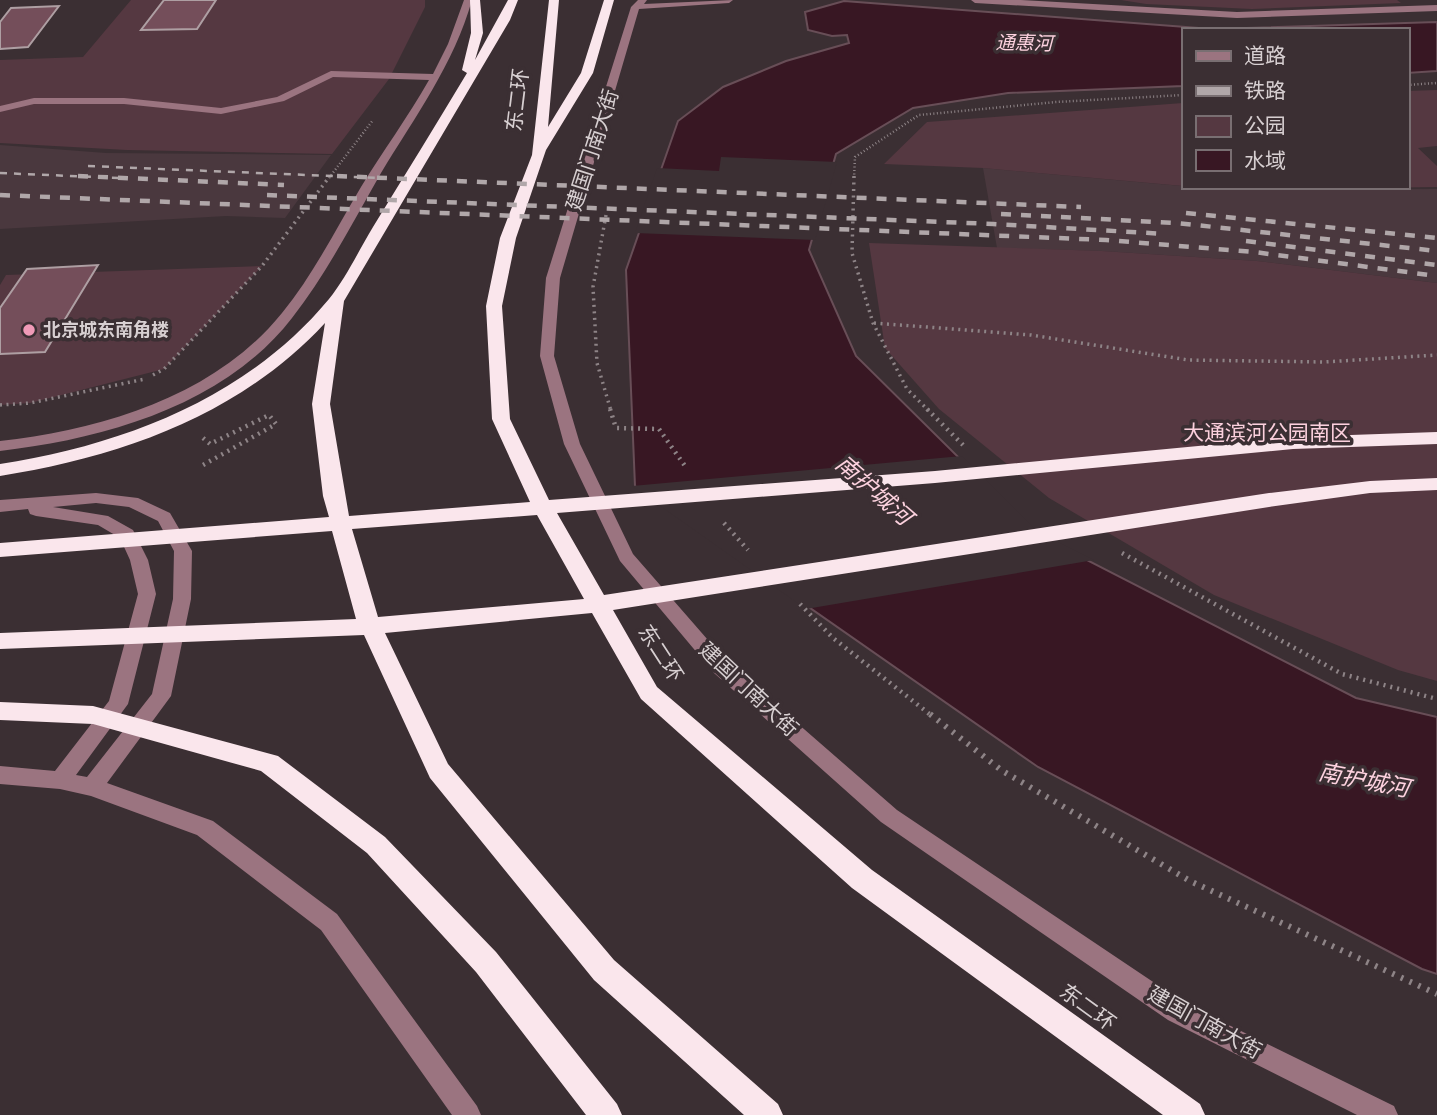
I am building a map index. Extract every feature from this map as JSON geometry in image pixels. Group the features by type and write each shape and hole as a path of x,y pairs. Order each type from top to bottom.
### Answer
{"highway":[{"path":"468,78 471,49 477,33 475,0"},
{"name":"东二环","path":"513,0 505,20 335,301 321,404 333,496 366,616 439,771 604,970 767,1115"},
{"name":"东二环","path":"554,0 539,155 508,238 494,306 501,419 530,484 649,693 862,879 1189,1115"},
{"path":"539,155 587,73 610,0"},
{"path":"0,470 23,467 120,442 202,408 290,348 335,301"},
{"path":"0,550 934,477 1188,451 1318,441 1437,438"},
{"path":"0,641 320,630 562,610 1269,500 1370,487 1437,484"},
{"path":"0,711 93,715 269,764 376,845 486,962 606,1115"}],"street":[{"path":"0,446 40,443 115,425 202,387 264,340 287,317 435,77 460,34 468,0"},
{"path":"639,4 729,0"},
{"path":"975,0 1237,15 1437,8"},
{"path":"1111,0 1119,9"},
{"name":"建国门南大街","path":"639,4 553,278 547,356 572,444 626,556 721,668 889,816 1177,1012 1385,1115"},
{"path":"0,108 34,102 114,101 221,111 280,99 331,75 407,74 435,77"},
{"path":"2,505 96,498 132,502 164,517 183,551 182,599 161,696 92,788"},
{"path":"2,505 102,520 127,534 139,559 148,594 118,704 60,780"},
{"path":"0,775 60,780 92,788 205,828 329,922 468,1115"}],"path":[{"path":"0,405 30,403 148,379 164,369 262,266 407,74"},
{"path":"1409,85 1437,83"},
{"path":"1182,96 1056,102 919,115 855,157 852,253 873,323 1031,335 1188,360 1324,362 1437,355"},
{"path":"203,465 275,424 269,415 210,444"}],"shaded area":[{"path":"0,145 106,153 331,155 285,218 226,216 0,229"},
{"path":"983,168 1182,186 1182,189 1437,189 1437,283 1257,261 1102,251 997,248"}],"green space":[{"path":"131,0 425,0 425,7 389,79 332,154 127,150 0,143 0,60 83,57"},
{"path":"1121,0 1397,0 1401,3 1252,9 1146,4"},
{"path":"1437,90 1437,146 1418,148 1437,166 1437,187 1409,187 1409,91"},
{"path":"1182,103 1182,186 983,168 884,164 927,122"},
{"path":"1216,189 1296,189 1226,190"},
{"name":"大通滨河公园南区","path":"869,243 1102,251 1257,261 1437,283 1437,681 1398,670 1214,595 1049,498 939,409 885,348"},
{"path":"262,266 164,369 30,403 0,405 0,285 6,275"}],"water":[{"path":"844,1 1199,28 1182,28 1182,86 1008,93 913,108 836,154 809,250 856,356 1036,534 1356,698 1437,717 1437,974 1422,969 1038,767 635,486 626,270 678,121 723,87 786,61 849,43 847,35 832,36 808,30 805,12"},
{"path":"1437,22 1437,71 1409,73 1409,28 1244,28"}],"pier":[{"path":"721,157 837,162 815,240 635,233 657,168 719,171"},
{"path":"962,456 1038,532 1094,560 806,609 632,486"}],"building":[{"path":"164,0 216,0 197,29 141,30"},
{"path":"59,6 28,47 0,49 0,22 11,8"},
{"name":"北京城东南角楼","path":"98,265 45,352 0,354 0,308 27,269"}],"railway":[{"path":"88,166 380,178"},
{"path":"0,173 119,178"},
{"path":"78,176 284,185"},
{"path":"337,176 1081,207"},
{"path":"0,195 1106,240 1254,252 1437,276"},
{"path":"267,195 993,224 1166,234"},
{"path":"1186,213 1437,238"},
{"path":"1001,214 1177,223 1437,251"},
{"path":"1246,241 1437,265"}],"place":[{"name":"北京城东南角楼","path":"29,330"}],"water label":[{"name":"通惠河","path":"1024,43"},
{"name":"南护城河","path":"874,490"},
{"name":"南护城河","path":"1364,780"}]}
